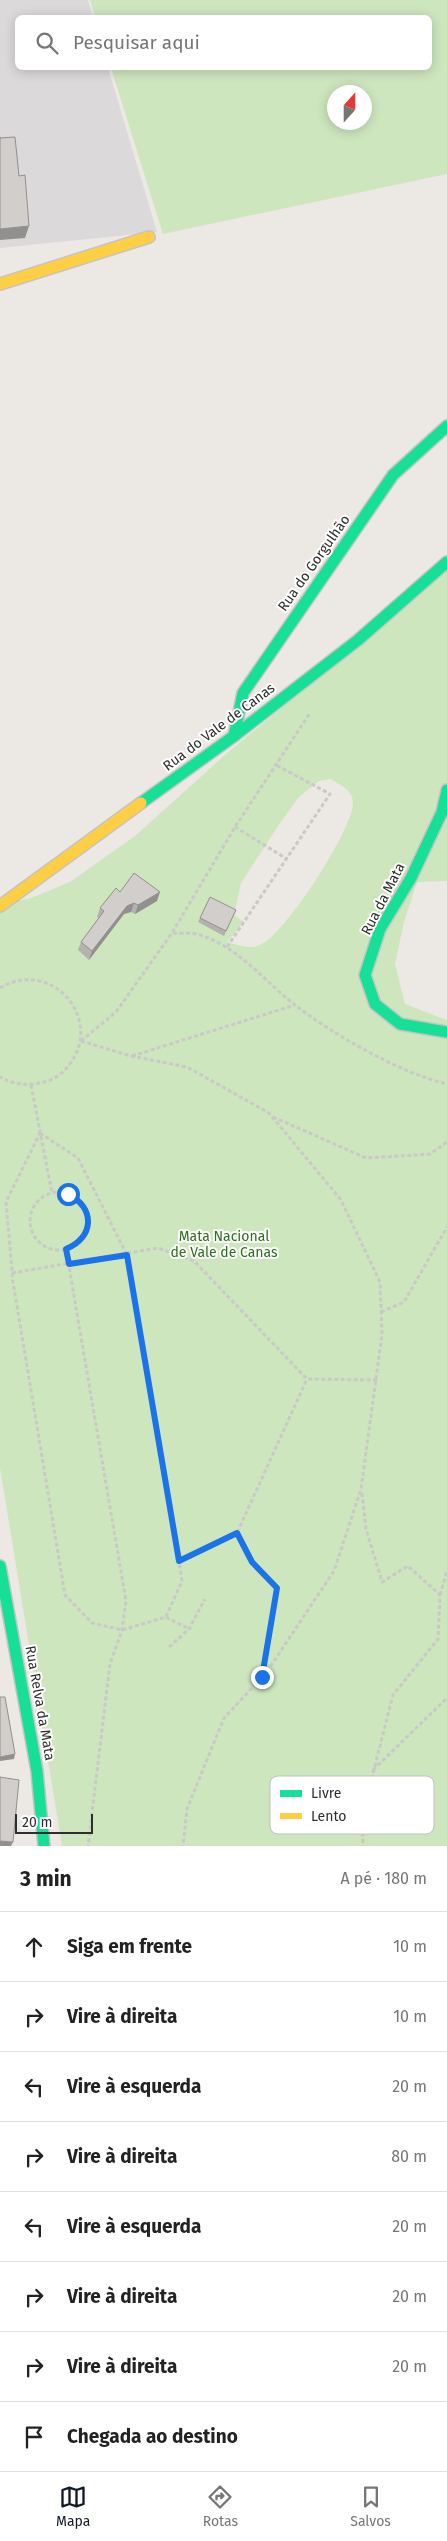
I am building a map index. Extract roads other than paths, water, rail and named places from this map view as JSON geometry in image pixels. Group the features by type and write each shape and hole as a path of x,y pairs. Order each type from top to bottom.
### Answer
{"street":[{"path":"0,284 149,237"},
{"name":"Rua do Gorgulhão","path":"234,736 243,693 393,475 447,426"},
{"name":"Rua do Vale de Canas","path":"0,906 234,736 358,640 447,562"},
{"name":"Rua da Mata","path":"447,790 442,812 411,878 380,929 365,975 375,1004 400,1024 447,1032"},
{"name":"Rua Relva da Mata","path":"0,1566 37,1771 44,1846"}],"park label":[{"name":"Mata Nacional de Vale de Canas","path":"224,1244"}]}
